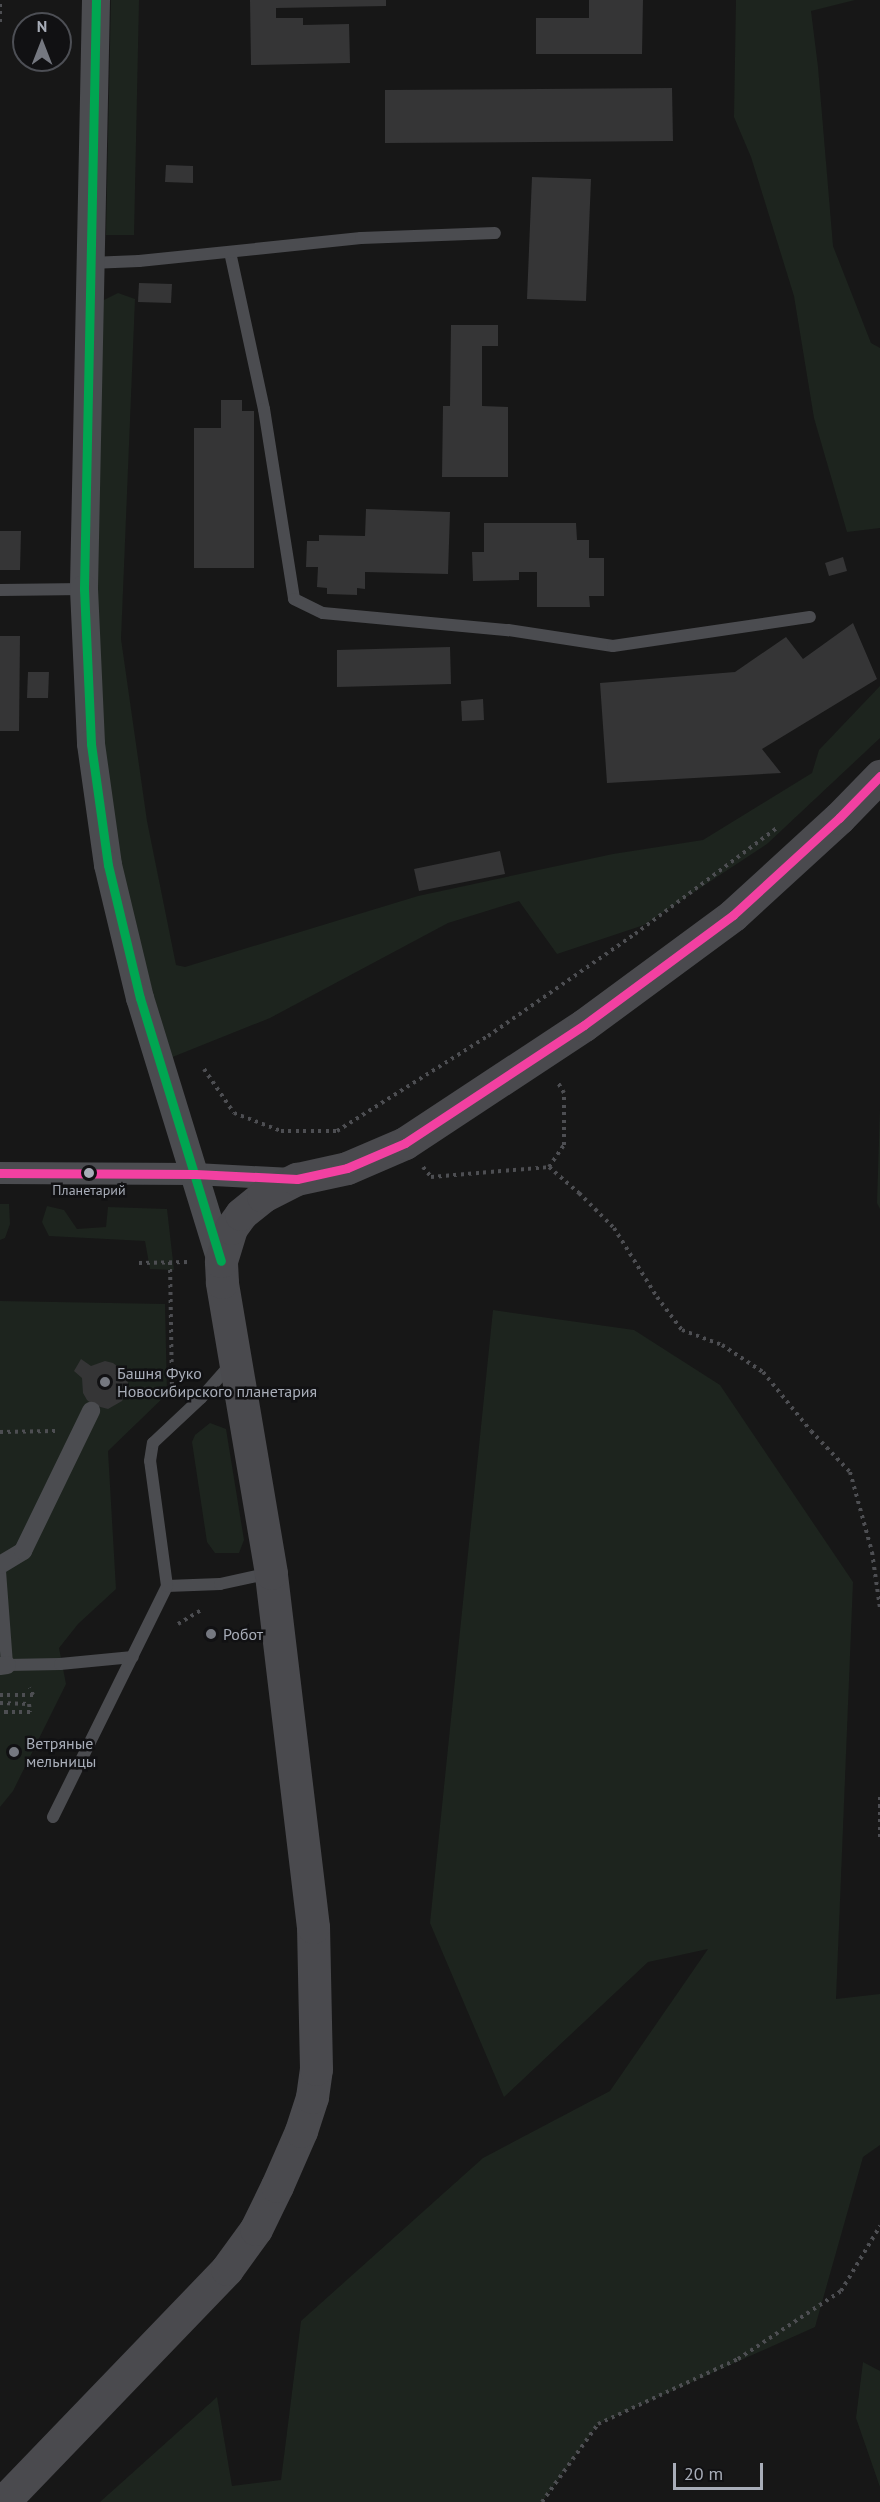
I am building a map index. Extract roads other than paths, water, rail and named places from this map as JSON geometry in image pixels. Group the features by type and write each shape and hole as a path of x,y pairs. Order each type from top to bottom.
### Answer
{"main road":[{"path":"3,2502 227,2270 256,2229 272,2197 301,2131 312,2097 316,2069 313,1926 271,1573 222,1282 205,1261 226,1238 241,1214 263,1196 297,1179 347,1168 405,1143 584,1025 733,915 880,776"}],"street":[{"path":"96,0 84,589 92,744 108,865 140,998 195,1174 205,1261"},
{"path":"0,1173 195,1174 297,1179"},
{"path":"0,1565 23,1551 91,1411"}],"lane":[{"path":"90,263 139,261 361,238 495,233"},
{"path":"230,252 264,409 294,599 323,613 508,630 613,646 810,617"},
{"path":"0,590 84,589"},
{"path":"53,1816 167,1586 150,1461 153,1443 201,1398 236,1359"},
{"path":"0,1571 3,1665 60,1664 133,1657"},
{"path":"167,1586 220,1584 271,1573"}],"place":[{"name":"Планетарий","path":"89,1173"},
{"name":"Башня Фуко Новосибирского планетария","path":"105,1382"},
{"name":"Робот","path":"211,1634"},
{"name":"Ветряные мельницы","path":"14,1752"}]}
